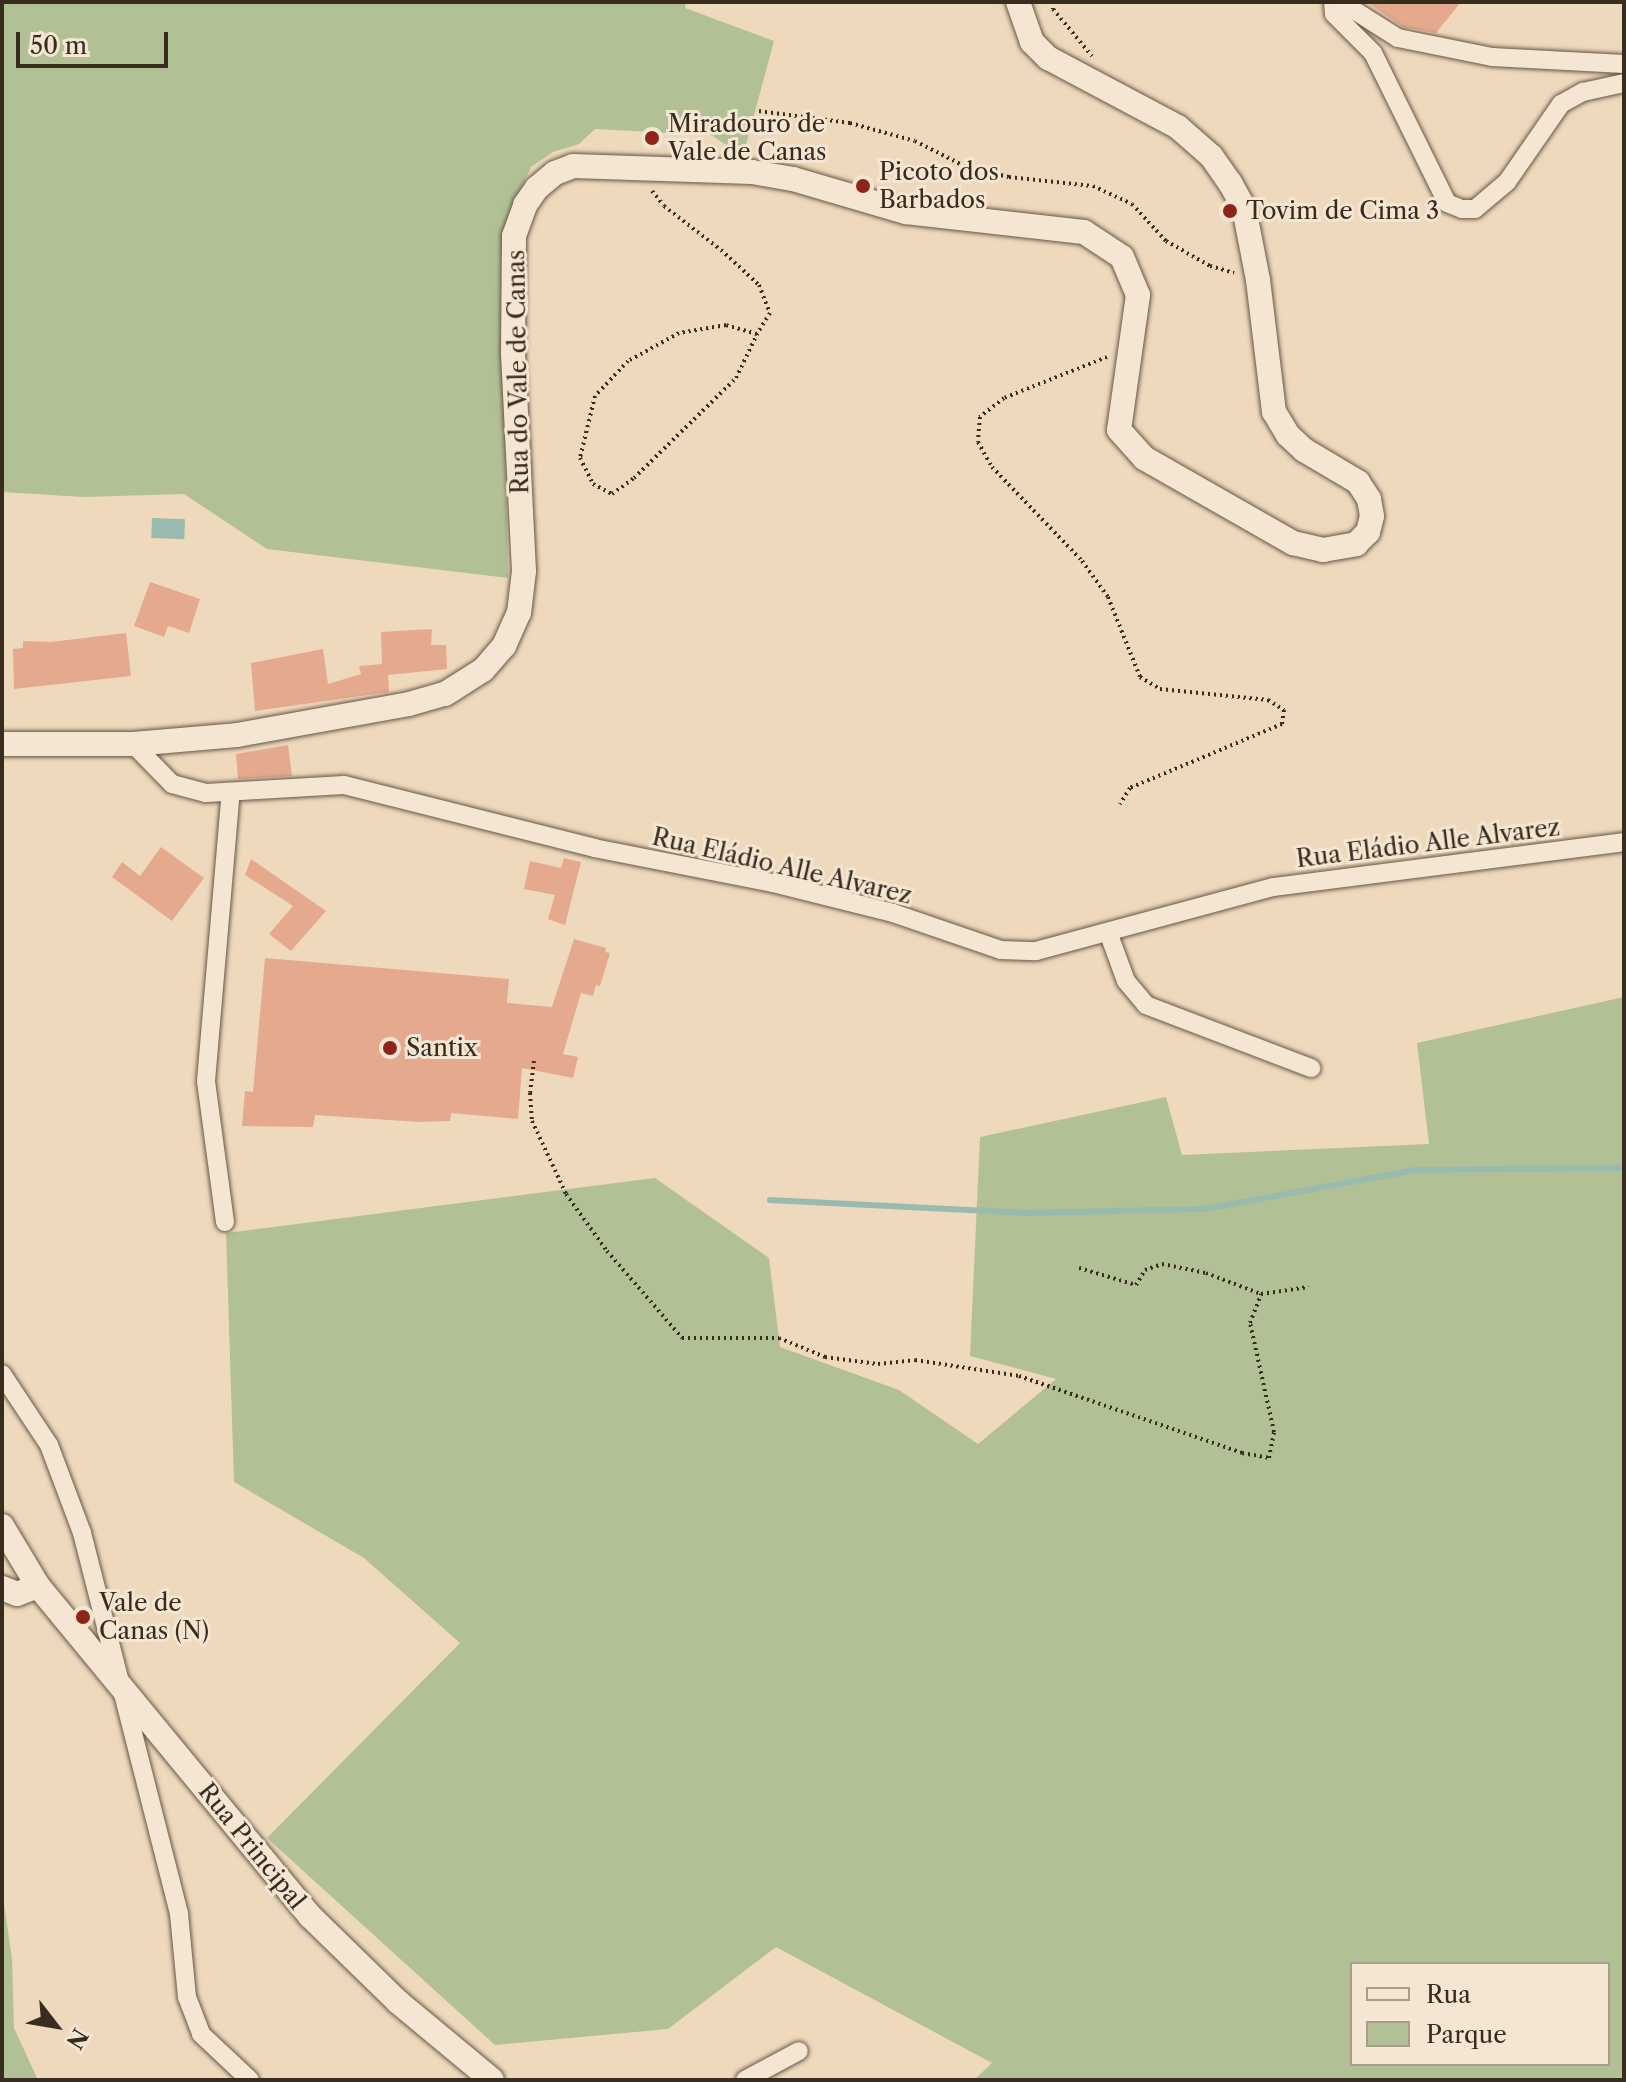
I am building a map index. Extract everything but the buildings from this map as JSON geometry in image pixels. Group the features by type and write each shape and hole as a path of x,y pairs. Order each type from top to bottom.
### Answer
{"street":[{"name":"Rua do Vale de Canas","path":"2,744 133,744 237,735 409,704 445,694 483,670 504,646 519,613 524,571 513,352 514,236 525,205 555,173 573,166 752,172 793,179 906,212 1084,232 1122,257 1138,295 1119,430 1144,458 1293,543 1323,550 1356,544 1368,532 1372,516 1369,499 1358,482 1304,450 1288,435 1274,412 1258,280 1244,208 1211,156 1178,127 1048,58 1032,42 1018,2"},
{"path":"1333,2 1334,14 1373,53 1447,203 1462,209 1475,209 1507,182 1561,104 1583,92 1624,83"},
{"path":"1341,2 1398,38 1492,57 1624,64"},
{"name":"Rua Eládio Alle Alvarez","path":"133,744 172,784 206,793 344,785 594,848 773,883 878,909 1001,950 1036,951 1274,887 1624,842"},
{"path":"225,1222 206,1081 231,792"},
{"path":"1108,932 1126,981 1146,1005 1311,1068"},
{"path":"2,1374 49,1445 82,1533 117,1682 179,1914 187,1997 201,2034 250,2080"},
{"path":"2,1526 38,1586 17,1594 2,1588"},
{"name":"Rua Principal","path":"38,1586 310,1916 398,2002 492,2080"},
{"path":"745,2080 799,2051"}],"path":[{"path":"1053,2 1053,9 1101,67"},
{"path":"759,111 850,123 915,141 980,171 1093,186 1132,204 1166,241 1210,266 1258,280"},
{"path":"633,168 664,206 721,250 759,285 770,313 736,378 634,478 612,494 593,484 580,458 595,396 628,361 679,333 726,325 757,334"},
{"path":"1120,804 1130,788 1282,724 1284,710 1268,700 1160,689 1140,677 1108,597 1082,561 992,467 978,442 980,417 1004,398 1128,349"},
{"path":"534,1061 530,1093 532,1121 566,1194 607,1251 682,1338 779,1338 825,1357 878,1364 915,1360 1019,1376 1242,1453 1269,1458 1274,1432 1250,1323 1261,1294"},
{"path":"1079,1268 1136,1285 1145,1270 1162,1264 1206,1273 1261,1294 1308,1287"}],"green space":[{"path":"2,2 686,2 685,8 774,41 743,156 711,135 595,129 579,144 553,152 531,167 512,207 501,272 508,578 267,549 184,494 83,497 2,492"},
{"path":"1624,997 1624,2080 974,2080 992,2063 776,1947 668,2029 495,2045 267,1838 460,1643 364,1558 234,1482 226,1233 655,1178 769,1258 780,1347 899,1390 978,1444 1056,1379 970,1356 980,1137 1166,1097 1182,1155 1429,1144 1417,1043"},
{"path":"2,1890 12,1959 14,2028 38,2080 2,2080"}],"water":[{"path":"152,518 185,519 184,539 151,538"}],"waterway":[{"path":"770,1200 1027,1213 1205,1209 1416,1170 1624,1168"}],"place":[{"name":"Miradouro de Vale de Canas","path":"652,138"},
{"name":"Picoto dos Barbados","path":"863,186"},
{"name":"Tovim de Cima 3","path":"1230,211"},
{"name":"Santix","path":"390,1048"},
{"name":"Vale de Canas (N)","path":"83,1617"}]}
